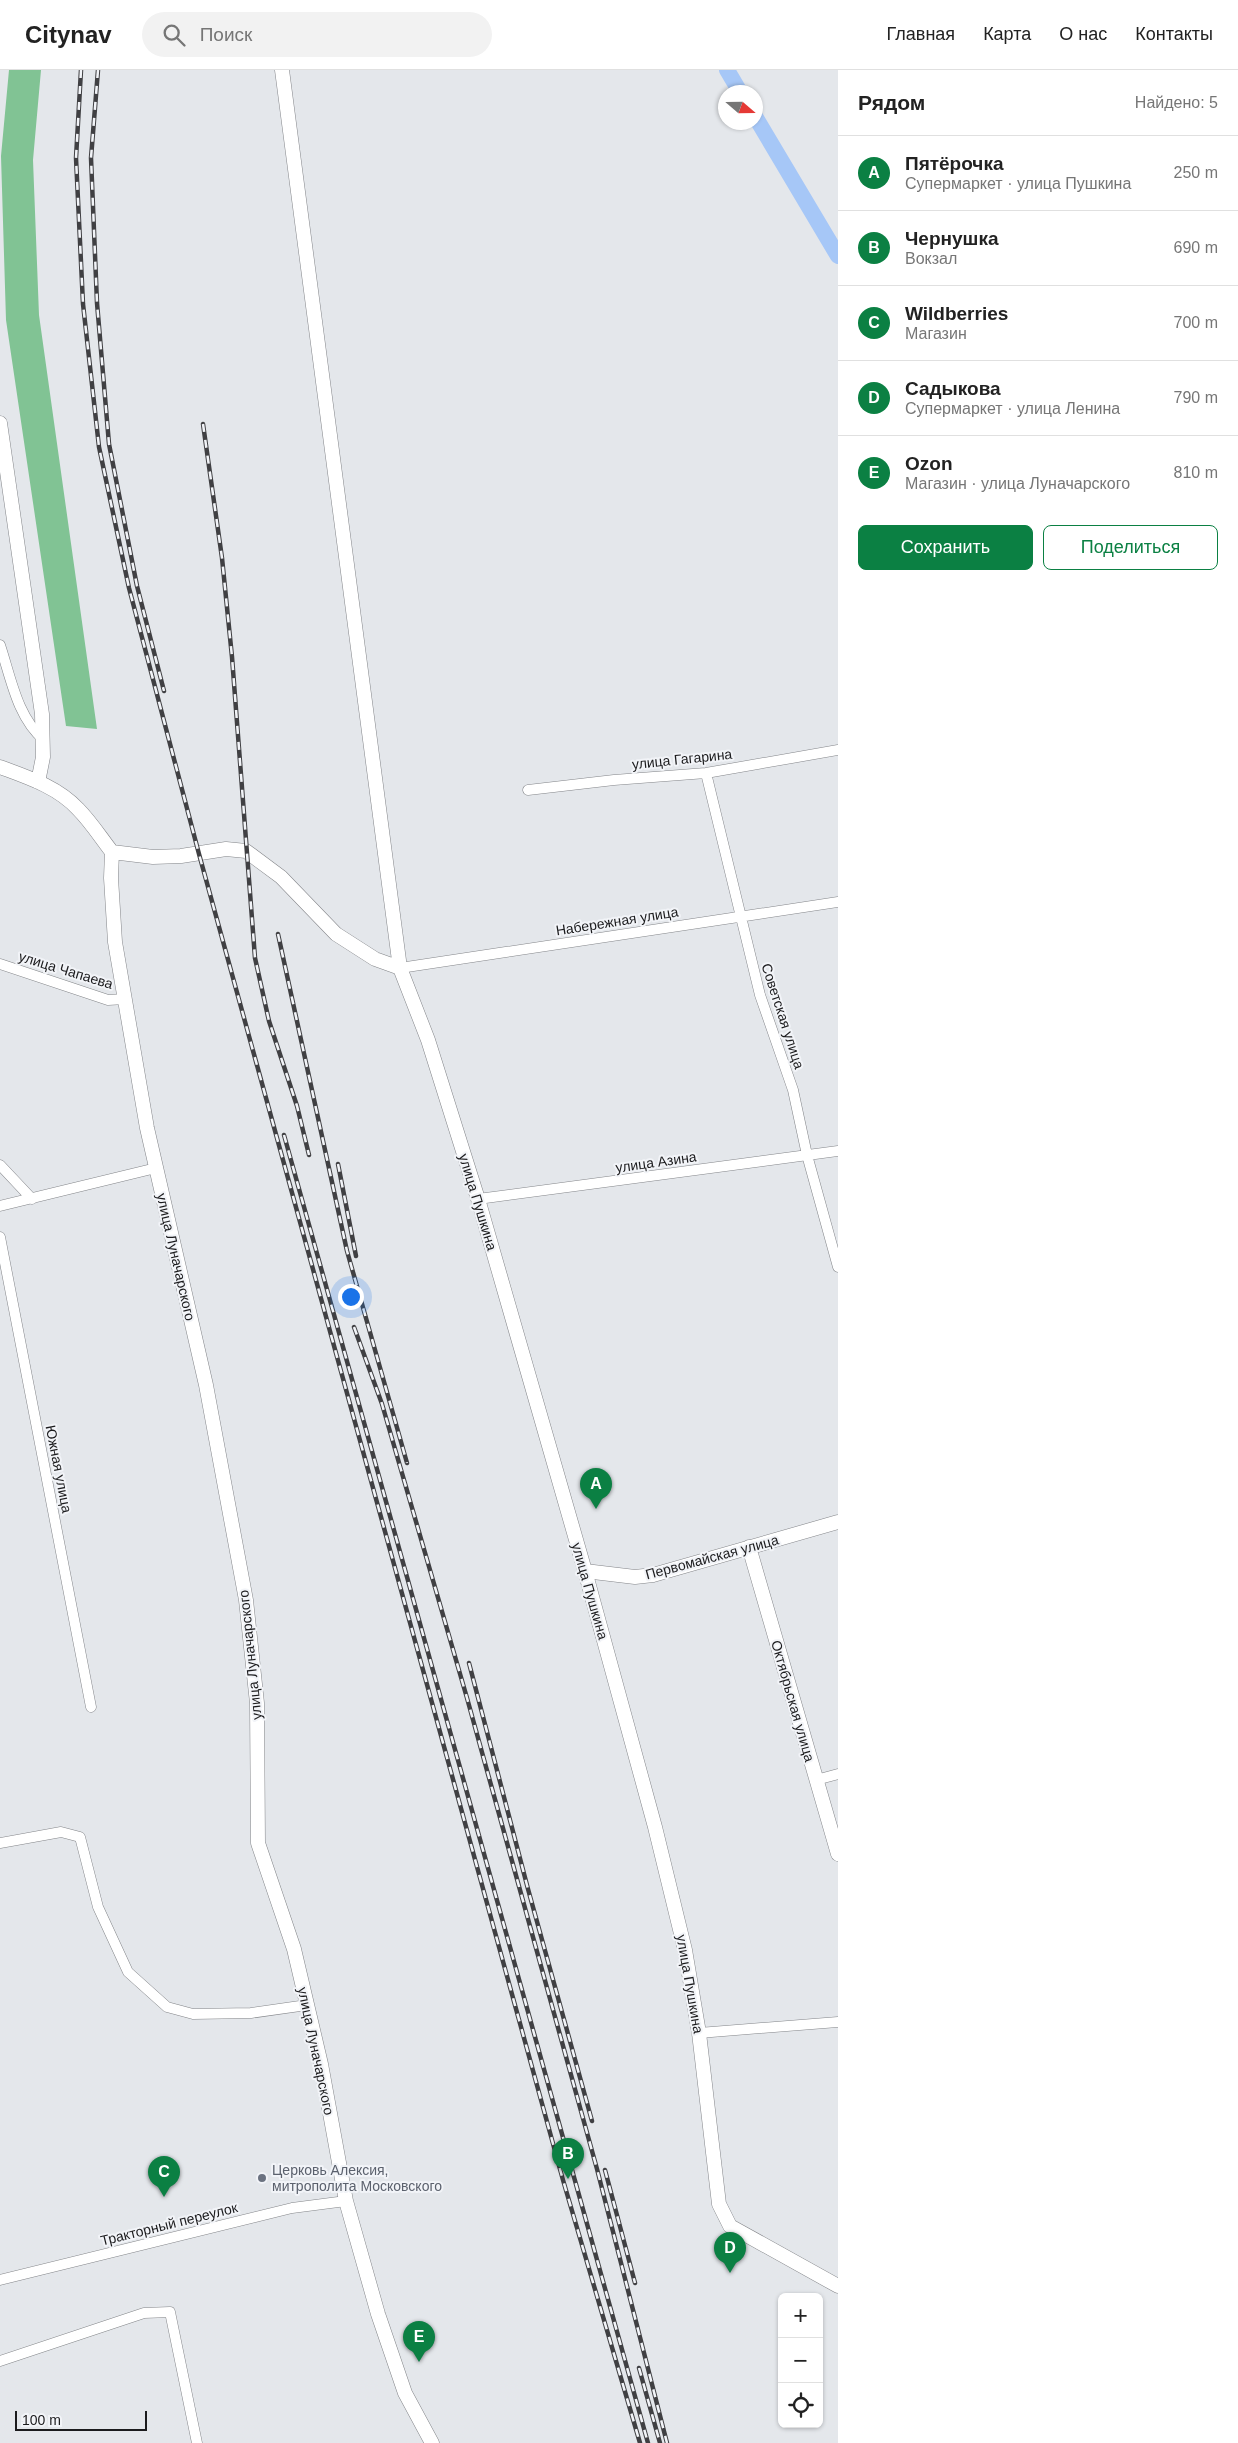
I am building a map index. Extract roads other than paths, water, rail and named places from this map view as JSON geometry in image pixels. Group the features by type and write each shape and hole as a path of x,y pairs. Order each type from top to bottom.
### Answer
{"street":[{"name":"улица Пушкина","path":"282,70 400,968 428,1040 478,1200 585,1571 656,1831 685,1950 699,2032 719,2204 730,2226 838,2286"},
{"path":"0,423 42,714 44,740 38,782"},
{"path":"0,645 23,716 32,730 44,740"},
{"name":"улица Гагарина","path":"528,790 614,780 706,773 838,750"},
{"path":"0,767 38,782 59,793 78,808 112,852 153,857 182,856 226,849 246,851 281,877 336,934 374,959 400,968"},
{"name":"Советская улица","path":"706,773 760,995 793,1090 807,1155 838,1266"},
{"name":"улица Луначарского","path":"112,852 111,878 115,942 147,1128 206,1385 246,1600 257,1703 258,1842 294,1949 321,2064 346,2201 378,2314 405,2393 432,2443"},
{"name":"Набережная улица","path":"400,968 838,902"},
{"name":"улица Чапаева","path":"0,964 108,1000 125,999"},
{"name":"улица Азина","path":"478,1200 838,1151"},
{"path":"0,1164 32,1199"},
{"path":"0,1206 156,1168"},
{"name":"Южная улица","path":"0,1237 91,1707"},
{"name":"Первомайская улица","path":"585,1571 635,1577 653,1575 838,1522"},
{"name":"Октябрьская улица","path":"749,1548 838,1854"},
{"path":"816,1780 838,1774"},
{"path":"0,1843 61,1832 80,1837 98,1906 128,1972 167,2007 193,2014 250,2013 307,2005"},
{"path":"699,2032 838,2022"},
{"name":"Тракторный переулок","path":"0,2280 292,2208 346,2201"},
{"path":"0,2361 144,2313 170,2312 197,2443"}],"waterway":[{"path":"727,70 736,85"},
{"path":"763,130 838,256"}],"railway":[{"path":"81,70 76,158 83,304 99,447 129,588 199,854 563,2180 640,2443"},
{"path":"98,70 91,158 97,303 109,444 137,586 164,691"},
{"path":"203,424 222,558 232,657 255,958 269,1021 297,1106 309,1155"},
{"path":"278,934 347,1251 407,1463"},
{"path":"284,1135 648,2443"},
{"path":"338,1164 356,1256"},
{"path":"354,1327 382,1404 467,1698 597,2169 667,2443"},
{"path":"469,1663 528,1889 592,2121"},
{"path":"605,2170 635,2283"},
{"path":"639,2368 660,2443"}],"place":[{"name":"Пятёрочка","path":"596,1509"},
{"name":"Церковь Алексия, митрополита Московского","path":"262,2178"},
{"name":"Чернушка","path":"568,2179"},
{"name":"Wildberries","path":"164,2197"},
{"name":"Садыкова","path":"730,2273"},
{"name":"Ozon","path":"419,2362"}]}
